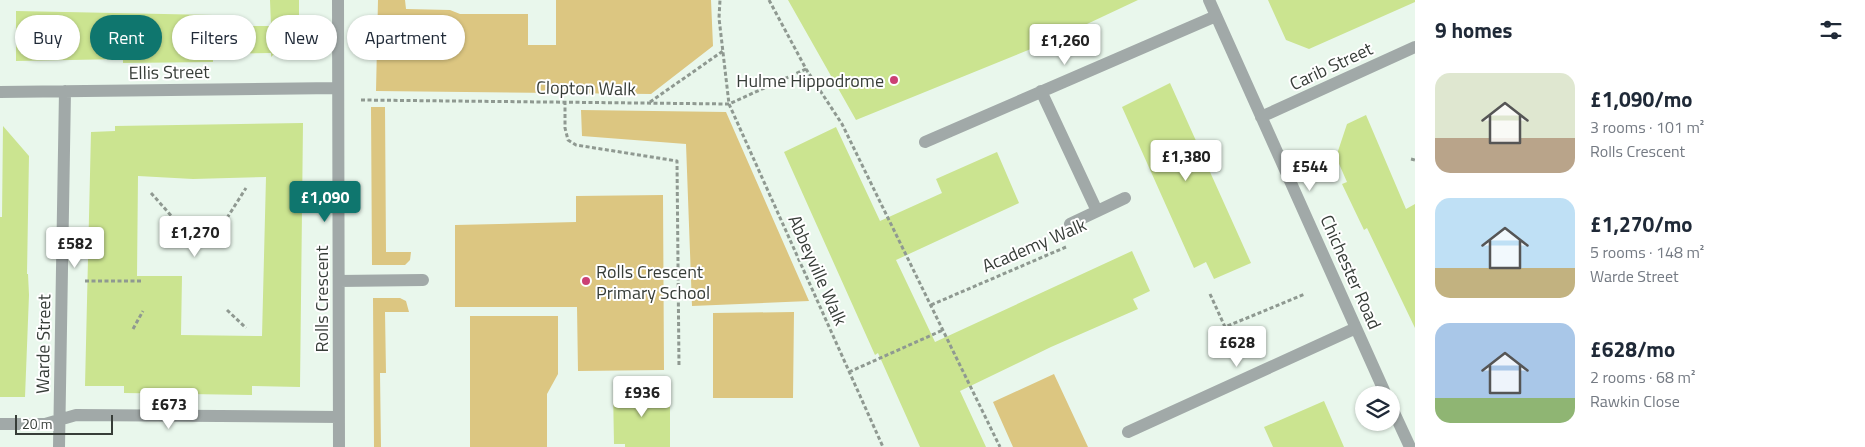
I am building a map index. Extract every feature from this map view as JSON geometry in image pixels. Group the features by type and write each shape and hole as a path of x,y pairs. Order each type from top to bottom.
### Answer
{"street":[{"name":"Rolls Crescent","path":"338,0 339,447"},
{"name":"Chichester Road","path":"1209,0 1382,386"},
{"path":"924,142 1216,16"},
{"name":"Carib Street","path":"1262,117 1415,46"},
{"name":"Warde Street","path":"59,447 65,91"},
{"name":"Ellis Street","path":"0,92 338,94"},
{"path":"1041,92 1097,211"},
{"path":"1070,224 1125,198"},
{"path":"339,281 423,280"},
{"path":"1128,432 1356,328"},
{"path":"0,424 45,424 76,416 339,417"},
{"path":"1400,425 1410,447"}],"path":[{"path":"720,0 719,18 729,104 806,69"},
{"path":"769,0 806,69 842,124 1000,447"},
{"path":"650,102 723,50"},
{"name":"Clopton Walk","path":"338,94 729,104"},
{"path":"565,101 565,128 568,140 576,145 677,161 679,367"},
{"name":"Abbeyville Walk","path":"729,104 882,447"},
{"path":"227,218 246,188"},
{"path":"151,193 175,220"},
{"name":"Academy Walk","path":"931,305 1067,246"},
{"path":"61,280 143,281"},
{"path":"1210,294 1225,327 1304,294"},
{"path":"227,310 246,328"},
{"path":"133,329 143,311"},
{"path":"849,372 943,330"}],"shaded area":[{"path":"378,0 405,0 406,9 450,10 460,14 528,14 528,45 556,45 556,0 711,0 713,46 651,94 376,91 377,60 465,60 465,15 378,15"},
{"path":"371,107 385,107 386,252 411,252 410,260 405,265 372,265"},
{"path":"581,110 726,112 809,301 692,306 686,144 582,136"},
{"path":"663,195 664,370 578,371 577,307 455,307 455,225 576,222 576,196"},
{"path":"373,298 400,298 406,301 409,312 385,312 386,373 380,373 381,447 374,447"},
{"path":"794,312 793,398 713,398 713,313"},
{"path":"470,316 558,316 558,374 547,394 547,447 470,447"},
{"path":"1054,374 1088,447 1013,447 993,402"}],"building":[{"path":"270,0 299,0 299,15 271,15"},
{"name":"Hulme Hippodrome","path":"788,0 1138,0 1053,40 856,120"},
{"path":"1268,0 1415,0 1415,2 1309,49 1286,40"},
{"path":"16,11 213,15 172,15 172,60 213,60 213,62 123,63 123,60 162,60 162,15 90,15 90,60 80,60 80,15 16,15"},
{"path":"256,26 266,26 266,53 256,53"},
{"path":"16,60 70,60 16,61"},
{"path":"1170,83 1251,263 1214,279 1206,262 1194,268 1122,107"},
{"path":"1366,115 1406,209 1415,204 1415,328 1367,228 1364,230 1342,184 1347,182 1336,157 1347,124"},
{"path":"303,123 300,387 252,386 252,395 124,393 124,386 85,386 91,132 115,131 115,126","holes":["138,176 193,179 266,177 262,336 181,335 182,276 137,276"]},
{"path":"3,126 29,156 27,274 29,295 25,397 0,397 0,217 2,217"},
{"path":"836,127 880,221 942,193 936,179 997,152 1019,203 896,260 935,342 1132,251 1150,291 1133,299 1138,309 1051,347 960,391 986,447 920,447 878,353 875,355 784,152"},
{"path":"613,390 670,390 670,447 625,447 625,444 614,444"},
{"path":"1324,401 1344,447 1273,447 1264,427"}],"place":[{"name":"Hulme Hippodrome","path":"894,80"},
{"name":"Rolls Crescent Primary School","path":"586,281"}]}
